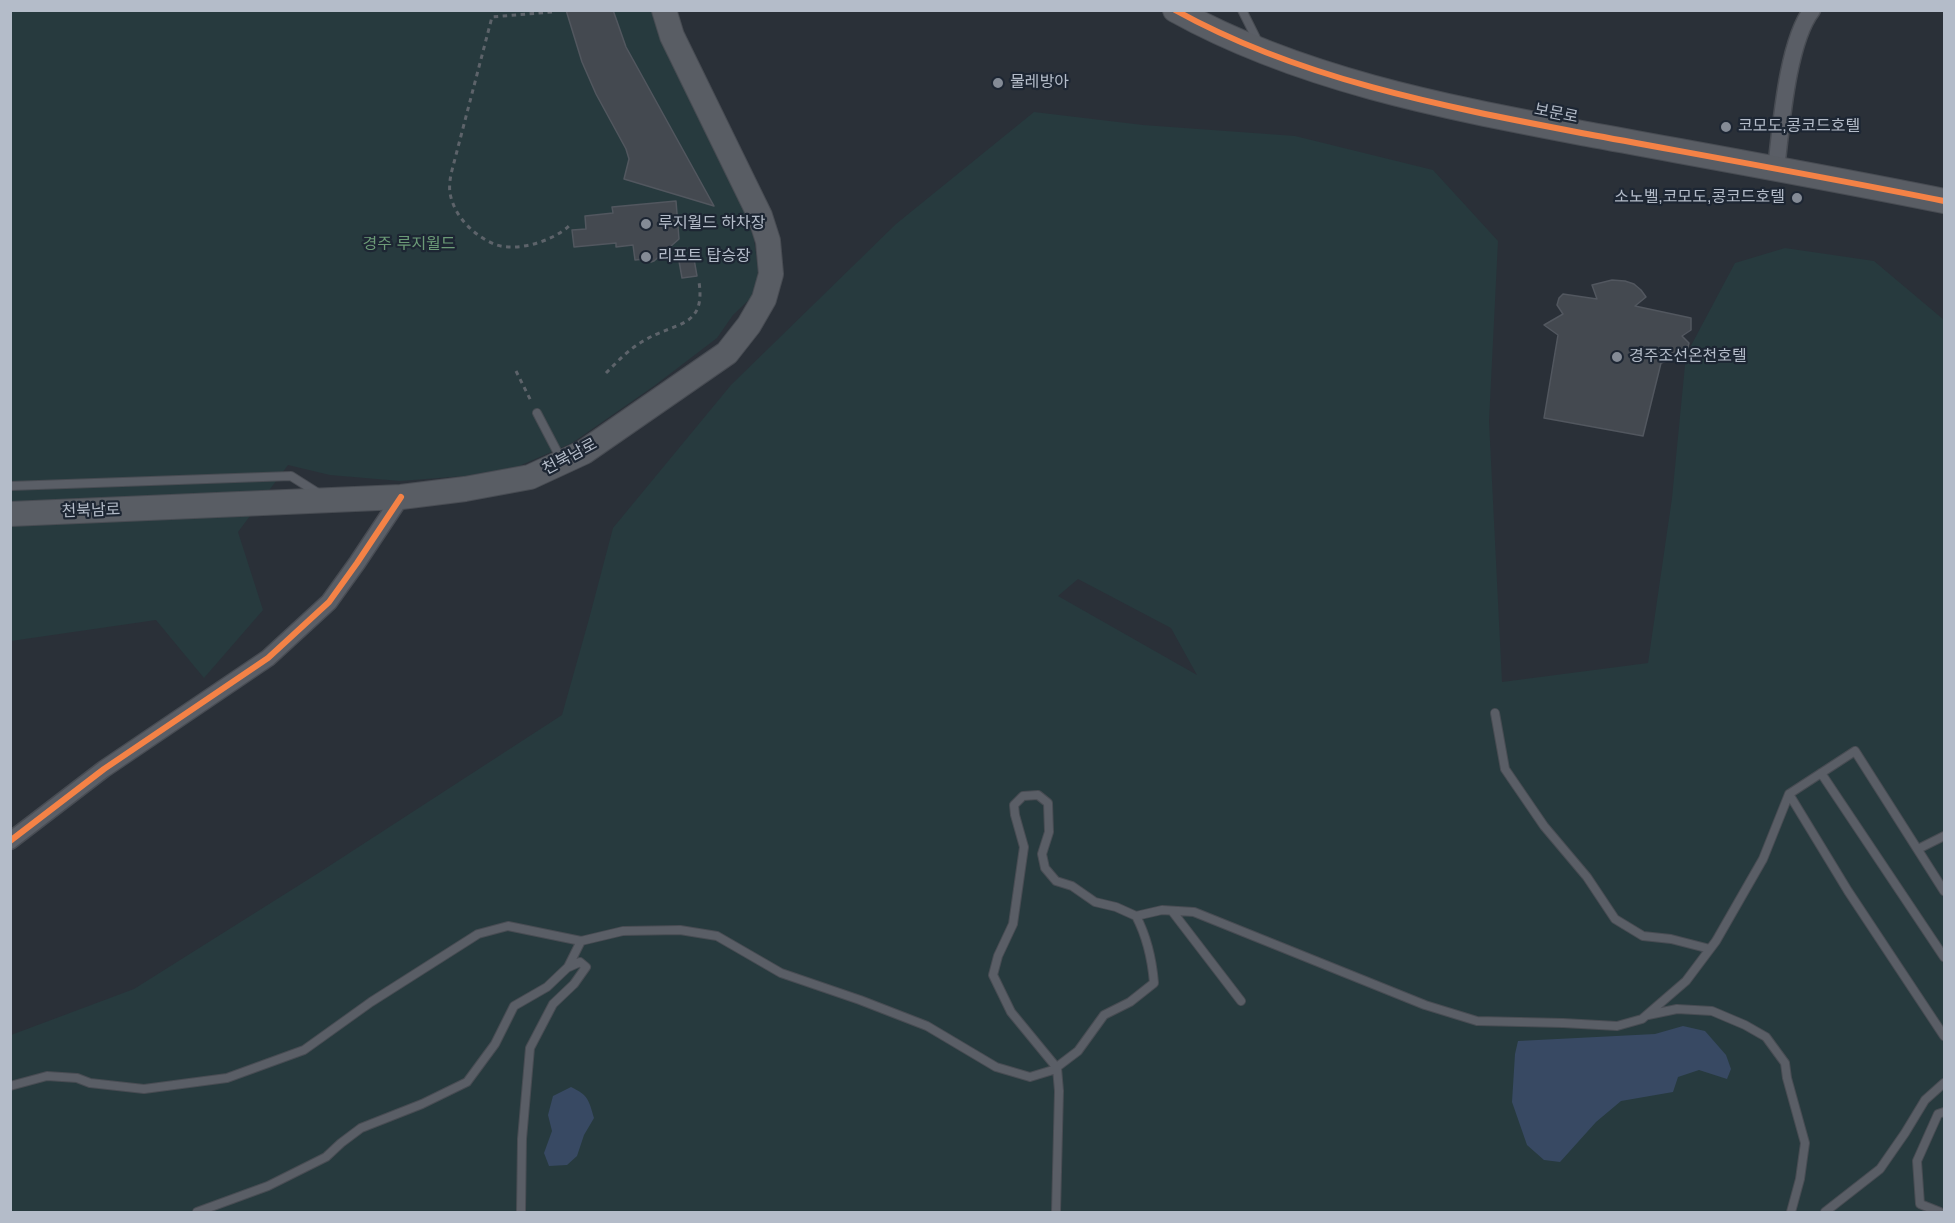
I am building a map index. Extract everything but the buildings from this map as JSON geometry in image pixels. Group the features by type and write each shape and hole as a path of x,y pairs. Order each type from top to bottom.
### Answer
{"main road":[{"name":"천북남로","path":"10,514 401,497 465,489 530,477 584,452 727,354 749,325 764,299 771,274 768,241 760,216 672,36 664,10"},
{"name":"보문로","path":"1182,12 1212,31 1308,68 1371,88 1525,122 1944,201"}],"street":[{"path":"1776,169 1791,64 1804,20 1812,10"},
{"path":"10,841 104,769 268,658 329,602 401,497"}],"lane":[{"path":"1242,10 1262,50"},
{"path":"537,413 562,462"},
{"path":"10,486 291,476 331,501"},
{"path":"1495,713 1505,769 1544,826 1587,877 1615,920 1643,936 1671,939 1710,949"},
{"path":"1136,916 1162,910 1194,912 1425,1005 1477,1021 1617,1026 1642,1019 1686,981 1710,949 1762,859 1789,794 1855,752 1944,891"},
{"path":"1821,773 1944,957"},
{"path":"1789,794 1848,891 1944,1036"},
{"path":"10,1086 47,1076 77,1078 90,1083 144,1089 227,1078 304,1050 371,1002 478,934 508,926 581,941 623,931 680,930 717,936 781,973 927,1026 996,1066 1030,1077 1057,1068 1078,1051 1104,1015 1130,1002 1154,983 1152,960 1144,931 1136,916 1116,906 1095,902 1072,886 1056,881 1045,868 1042,854 1049,832 1048,803 1038,795 1023,796 1014,805 1024,847 1013,924 998,956 993,975 1011,1012 1057,1068 1059,1091 1056,1212"},
{"path":"1918,849 1944,836"},
{"path":"1172,911 1240,1001"},
{"path":"196,1212 268,1186 326,1157 361,1128 422,1104 466,1082 495,1044 514,1006 547,987 568,967 581,941"},
{"path":"521,1212 522,1139 530,1048 553,1004 574,984 586,967 580,962 568,967"},
{"path":"1647,1015 1677,1009 1712,1011 1766,1037 1785,1063 1804,1143 1800,1179 1791,1212"},
{"path":"1825,1212 1880,1169 1905,1134 1925,1100 1944,1083"},
{"path":"1940,1212 1920,1204 1917,1161 1938,1114 1944,1112"}],"path":[{"path":"552,12 492,17 451,174 449,192 457,213 474,232 496,245 519,247 544,242 561,234 569,226"},
{"path":"606,373 635,346 648,338 678,327 692,318 700,305 699,282"},
{"path":"516,371 537,413"}],"green space":[{"name":"경주 루지월드","path":"10,11 655,11 733,180 747,217 754,239 758,271 755,294 733,315 717,338 654,386 572,443 519,466 465,476 400,481 330,475 288,465 238,532 263,610 204,678 156,620 11,641"},
{"path":"1034,112 1143,125 1295,136 1433,170 1498,241 1489,421 1502,682 1648,663 1672,498 1686,355 1735,263 1785,248 1874,261 1944,320 1944,1212 11,1212 11,1035 134,989 562,715 613,528 731,385 896,224","holes":["1078,579 1171,628 1197,675 1058,596"]}],"water":[{"path":"1683,1026 1705,1031 1726,1055 1731,1069 1727,1079 1699,1070 1678,1077 1673,1092 1621,1101 1596,1122 1560,1162 1544,1160 1527,1145 1512,1102 1518,1041 1655,1034"},
{"path":"571,1087 587,1099 594,1118 584,1135 577,1156 567,1165 549,1166 544,1153 552,1131 548,1115 553,1096"}],"cycle path":[{"path":"1175,10 1273,55 1375,88 1534,124 1944,201"},
{"path":"10,841 104,769 268,658 329,602 401,497"}],"place":[{"name":"물레방아","path":"998,83"},
{"name":"코모도,콩코드호텔","path":"1726,127"},
{"name":"소노벨,코모도,콩코드호텔","path":"1797,198"},
{"name":"루지월드 하차장","path":"646,224"},
{"name":"리프트 탑승장","path":"646,257"},
{"name":"경주조선온천호텔","path":"1617,357"}]}
